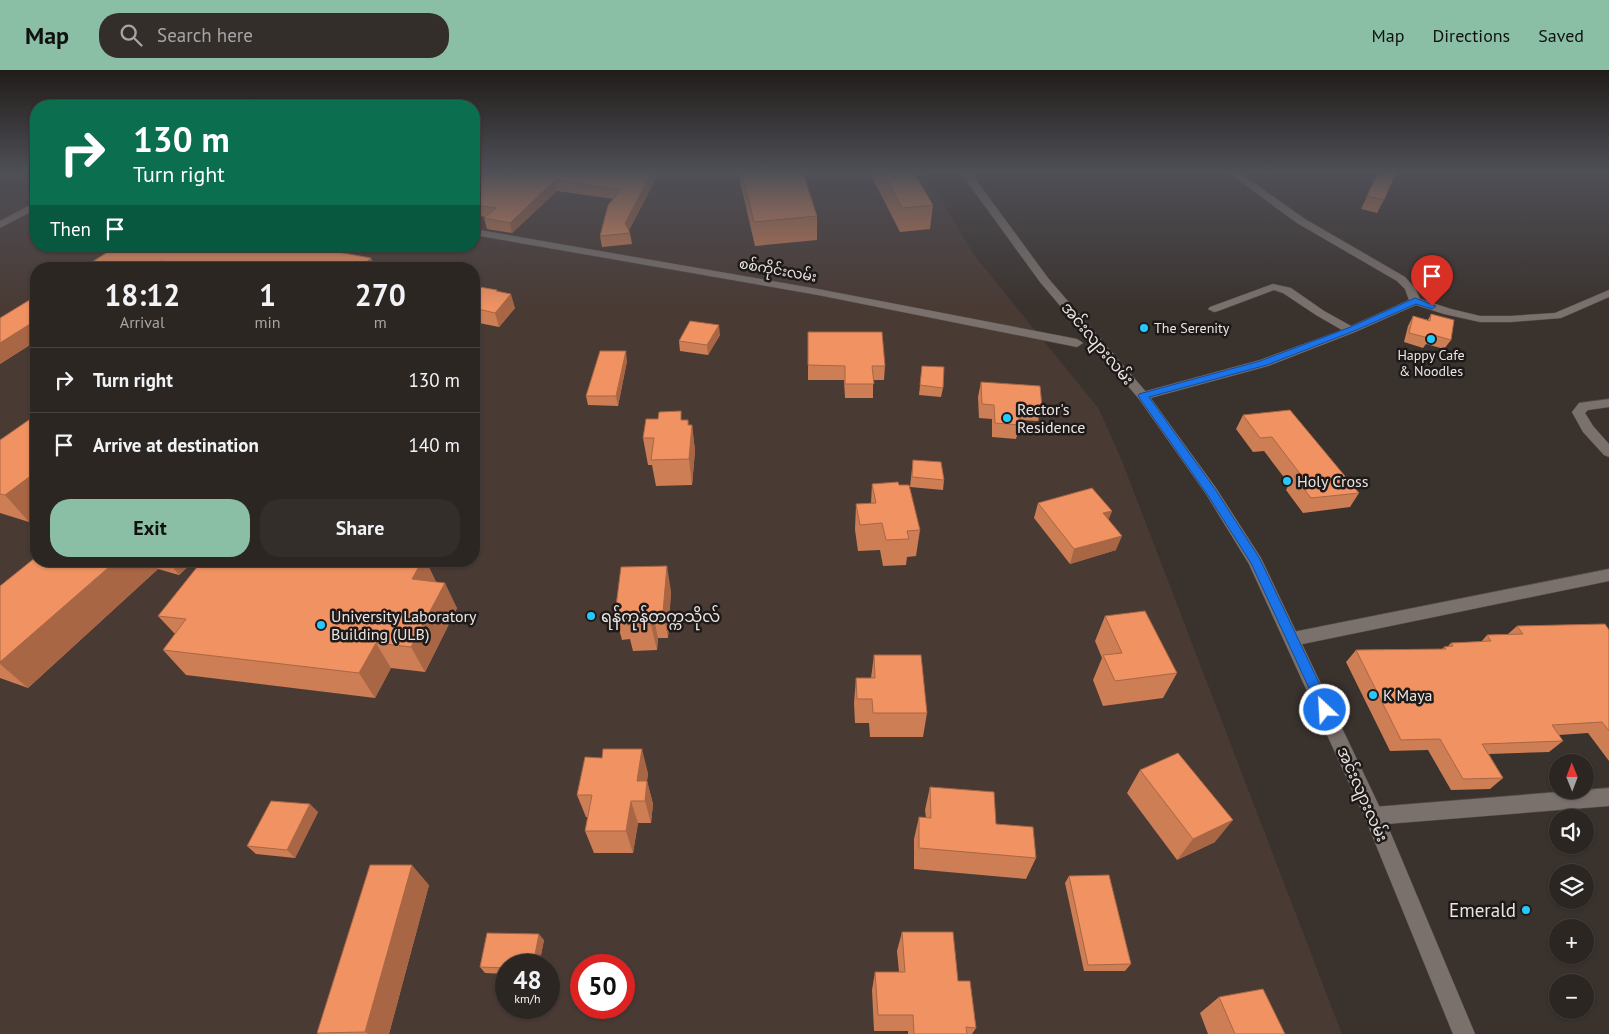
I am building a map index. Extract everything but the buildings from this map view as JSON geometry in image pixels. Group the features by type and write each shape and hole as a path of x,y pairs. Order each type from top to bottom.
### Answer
{"street":[{"path":"0,225 13,218"},
{"name":"အင်းလျားလမ်း","path":"997,218 1044,280 1143,396 1211,491 1256,562 1374,816 1464,1034"},
{"path":"1297,218 1401,279 1410,288 1415,301"},
{"name":"စစ်ကိုင်းလမ်း","path":"480,233 818,292 1077,343"},
{"path":"1214,309 1273,287 1286,290 1320,313 1351,330"},
{"path":"1143,396 1264,363 1351,330 1415,301 1448,312 1480,319 1511,318 1557,316 1609,293"},
{"path":"1609,403 1584,406 1578,412 1588,429 1609,452"},
{"path":"1293,639 1609,575"},
{"path":"1374,816 1609,797"}],"shaded area":[{"name":"ရန်ကုန်တက္ကသိုလ်","path":"0,218 30,218 30,252 480,252 480,218 952,218 974,255 1099,409 1122,461 1342,1034 0,1034"}],"place":[{"name":"The Serenity","path":"1144,328"},
{"name":"Happy Cafe & Noodles","path":"1431,339"},
{"name":"Rector's Residence","path":"1007,418"},
{"name":"Holy Cross","path":"1287,481"},
{"name":"ရန်ကုန်တက္ကသိုလ်","path":"591,616"},
{"name":"University Laboratory Building (ULB)","path":"321,625"},
{"name":"K Maya","path":"1373,695"},
{"name":"Emerald","path":"1526,910"}],"route":[{"path":"1325,710 1256,562 1211,491 1143,396 1264,363 1351,330 1415,301 1432,306"}]}
